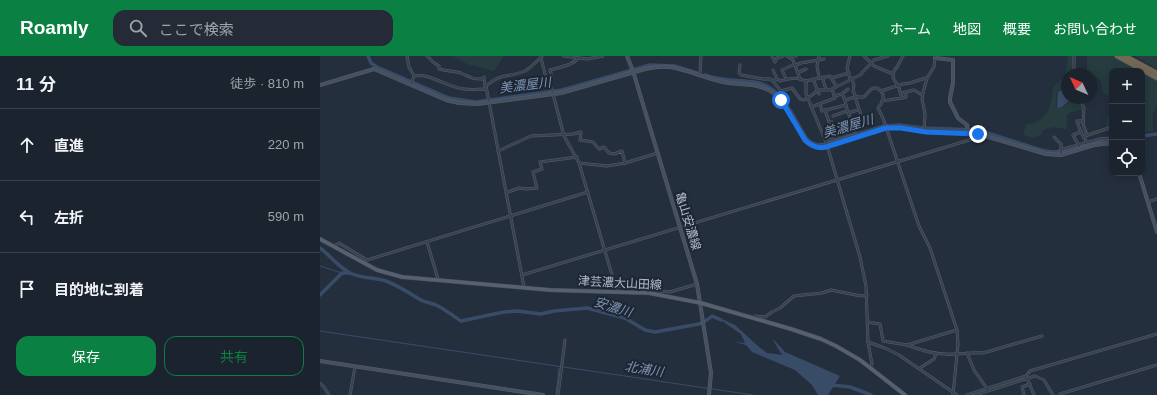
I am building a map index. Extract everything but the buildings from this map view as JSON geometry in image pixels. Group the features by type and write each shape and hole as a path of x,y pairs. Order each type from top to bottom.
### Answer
{"highway":[{"path":"1117,56 1157,78"},
{"path":"1125,56 1157,73"}],"main road":[{"name":"津芸濃大山田線","path":"320,239 376,270 402,277 568,291 649,292 701,303 822,339 852,355 905,395"}],"street":[{"path":"407,56 409,67 414,76 411,84"},
{"path":"428,56 439,66 439,70 462,73 465,76 477,79 482,79 484,77 524,287"},
{"path":"564,56 589,59 603,56"},
{"name":"亀山安濃線","path":"627,56 633,70 697,284 703,313 711,373 709,395"},
{"path":"700,56 700,74"},
{"path":"772,56 775,62 777,58 783,56"},
{"path":"787,56 793,60 796,65 800,79"},
{"path":"791,56 796,56"},
{"path":"809,56 810,61"},
{"path":"818,56 817,66 826,90"},
{"path":"850,56 847,68 854,86 853,92 863,121 853,125"},
{"path":"864,56 874,66 893,74"},
{"path":"740,65 739,73 741,75 763,79 771,78 781,91 792,88 801,99 808,99 818,90 832,89 860,75 874,60 888,56"},
{"path":"902,98 902,93 893,78 893,74 903,56"},
{"path":"1074,56 1074,68"},
{"path":"486,86 499,76 514,74 529,69 542,57"},
{"path":"542,57 543,68 552,90 565,134 580,163 617,292"},
{"path":"924,130 925,114 922,95 927,78 933,69 935,57 953,60 953,83 950,102 958,118 966,124 968,130"},
{"path":"547,79 552,77 550,70 569,64 578,58"},
{"path":"786,79 782,70 810,61 824,59"},
{"path":"320,85 374,69 454,102 474,104 553,94 633,70 663,67 680,69 728,83 755,85 768,89 781,100 807,142 818,148 886,128 968,130 1046,154 1061,154 1094,145 1109,143"},
{"path":"799,72 806,69"},
{"path":"773,70 777,79"},
{"path":"773,81 777,79 780,81 791,78 806,81 812,78 830,76 831,78 849,73"},
{"path":"414,76 428,77 464,89 486,89"},
{"path":"812,78 819,94"},
{"path":"831,78 836,86"},
{"path":"846,100 855,97 864,97 874,88 881,91 927,78"},
{"path":"806,81 806,93 826,142 860,257 866,283 868,342 872,364 870,368"},
{"path":"832,89 834,96"},
{"path":"811,107 835,98 834,96 842,94 848,90"},
{"path":"902,93 914,90 922,95"},
{"path":"881,91 883,97 878,108 885,124 919,226 930,248 957,330 958,354 953,394"},
{"path":"826,142 855,132 846,105 846,100 842,94"},
{"path":"882,101 906,98 906,94"},
{"path":"826,97 828,101"},
{"path":"820,104 822,111 846,105"},
{"path":"1082,104 1084,108 1083,124 1087,135"},
{"path":"825,110 829,122 832,122 837,138"},
{"path":"833,116 859,110"},
{"path":"833,126 851,120"},
{"path":"1083,121 1077,121 1086,143"},
{"path":"1084,138 1087,135 1109,128"},
{"path":"498,151 531,136 572,134 581,132 580,140 593,142 599,149 604,147 609,153 614,154 622,151 625,163"},
{"path":"1079,146 1073,135 1081,132"},
{"path":"522,275 976,138 983,140 982,135"},
{"path":"1054,137 1061,143 1061,154"},
{"path":"1060,150 1109,139"},
{"path":"580,163 607,166 625,163 658,153"},
{"path":"506,193 518,188 537,188 533,172 542,169 540,162 577,157"},
{"path":"1140,176 1157,232"},
{"path":"335,246 339,243 367,260 511,217 588,192"},
{"path":"1148,202 1157,199"},
{"path":"427,242 438,279"},
{"path":"616,286 670,292 697,284"},
{"path":"753,318 755,316 765,317 780,308 794,296 822,293 831,290 861,296 867,295"},
{"path":"867,322 880,324 883,341 908,345 936,354 984,353 1042,336"},
{"path":"908,345 957,330"},
{"path":"1026,378 1030,371 1157,334"},
{"path":"558,395 565,340"},
{"path":"868,342 899,355 953,394 957,395"},
{"path":"968,353 975,371 988,390"},
{"path":"919,368 934,359 936,354"},
{"path":"320,361 543,395"},
{"path":"1059,395 1157,365"},
{"path":"350,395 355,367"},
{"path":"975,395 1035,376 1042,378 1053,395"},
{"path":"1026,378 1034,395"},
{"path":"320,383 330,395"},
{"path":"1024,395 1022,387 1030,384"},
{"path":"967,395 988,390"}],"green space":[{"path":"453,56 504,56 494,71 467,64"},
{"path":"1068,56 1074,56 1072,68 1066,68"},
{"path":"1114,56 1135,68 1109,68 1109,96 1102,91 1100,81 1097,78 1097,68 1087,68 1087,57"},
{"path":"1135,56 1157,56 1157,69"},
{"path":"1145,74 1157,80 1157,106 1153,113 1153,131 1145,132"},
{"path":"1061,80 1061,89 1057,92 1057,108 1064,107 1067,104 1082,104 1082,112 1080,110 1070,113 1067,116 1066,129 1053,127 1043,130 1041,135 1033,138 1023,135 1026,125 1040,120 1048,112 1054,86"},
{"path":"1107,117 1109,117 1109,130 1106,125"}],"water":[{"path":"1061,90 1061,104 1065,104 1058,108 1057,107 1058,92"},
{"path":"715,316 735,325 767,353 783,355 772,338 785,352 840,376 828,395 818,395 812,385 795,370 752,352 746,345 735,342 745,343 741,334"}],"waterway":[{"name":"美濃屋川","path":"368,56 371,63 377,67 449,98 475,102 562,90 650,65 674,66 697,73"},
{"name":"美濃屋川","path":"705,75 723,79 754,82 773,90 786,104 807,139 818,145 884,126 900,125 923,128 978,130 1041,150 1052,152 1066,151 1109,140"},
{"name":"美濃屋川","path":"1145,136 1157,134"},
{"name":"安濃川","path":"320,248 350,273 391,283 423,301 434,304 461,321 504,312 517,311 541,314 554,311 587,308 625,318 645,330 655,332 699,324 712,316 721,320"},
{"path":"320,266 342,273"},
{"path":"320,295 342,273 349,273"},
{"path":"320,331 753,395"},
{"name":"北浦川","path":"556,395 559,368"},
{"name":"安濃川","path":"831,385 850,387 871,395"}],"route":[{"path":"781,100 805,140 810,145 818,148 823,148 886,128 901,128 926,132 978,134"}]}
